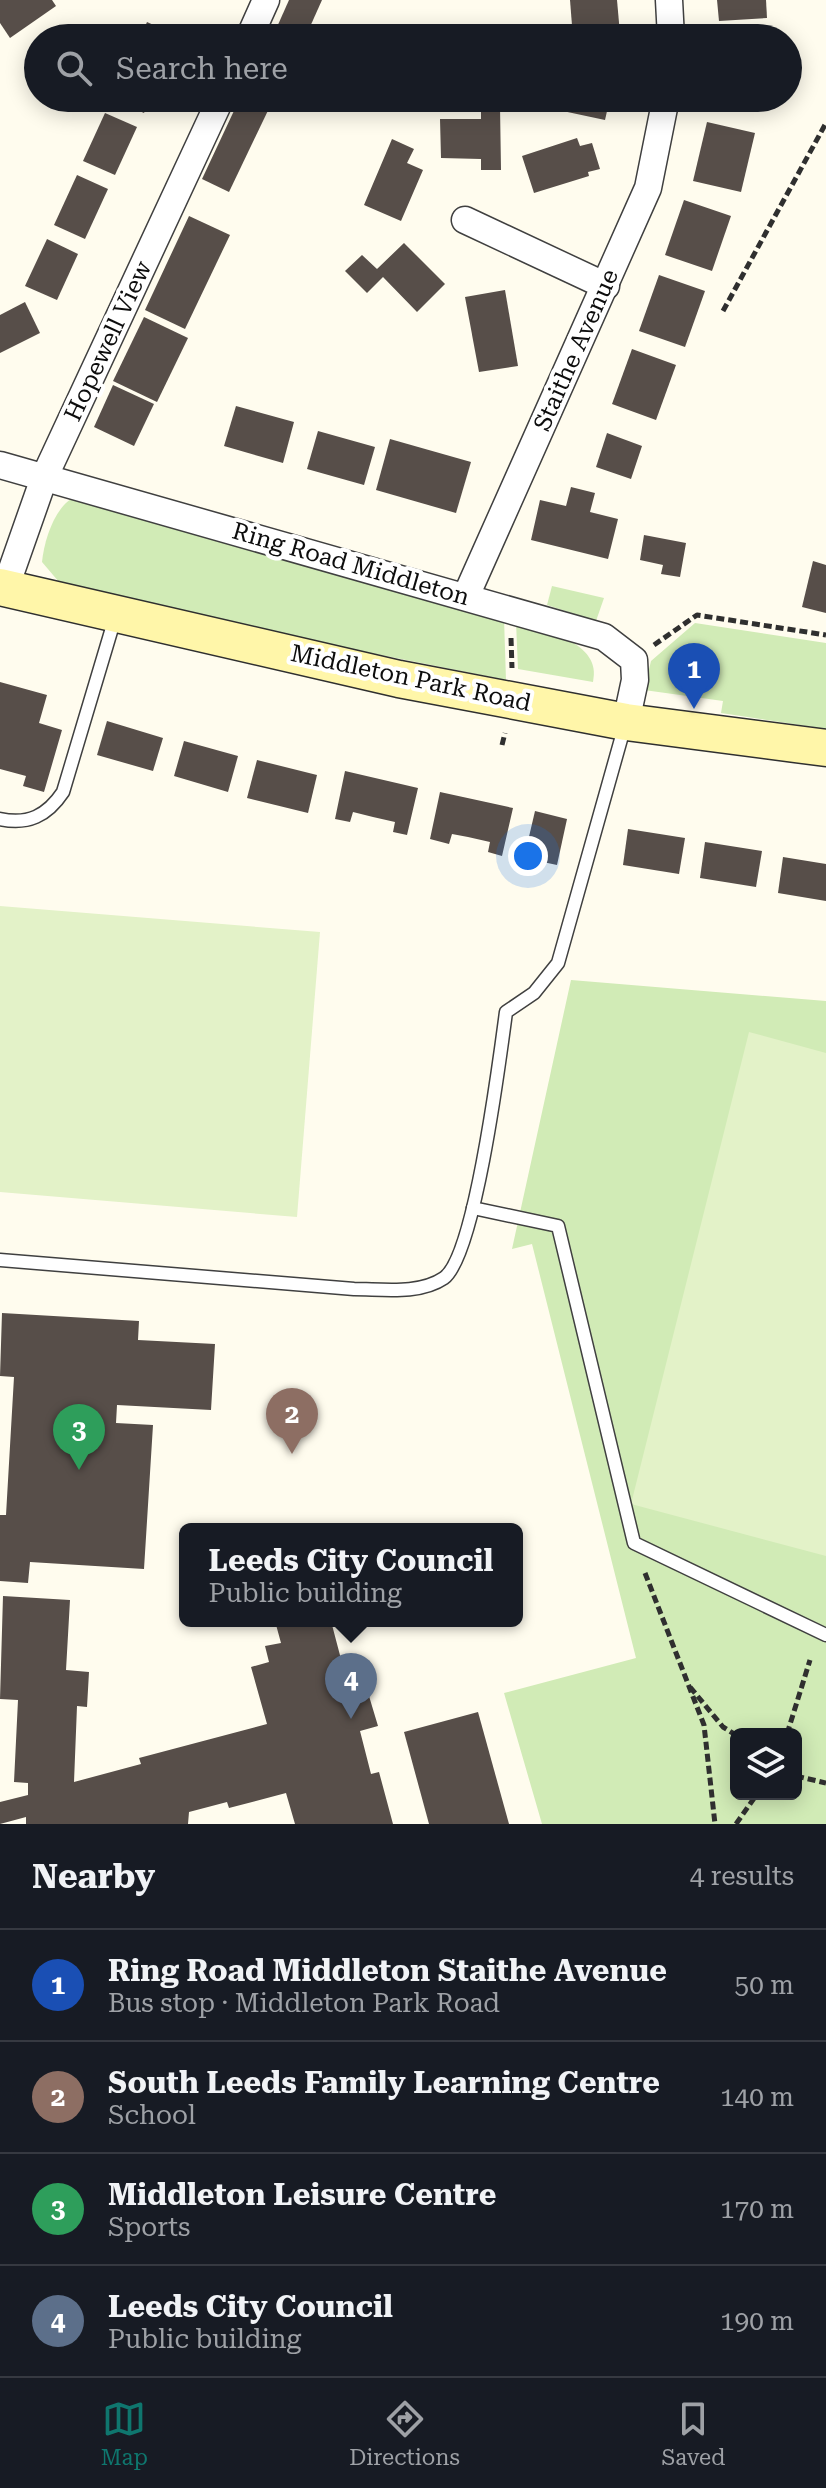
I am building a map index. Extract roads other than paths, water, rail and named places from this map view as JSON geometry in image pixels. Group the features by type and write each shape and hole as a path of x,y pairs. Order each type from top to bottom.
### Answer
{"street":[{"path":"255,24 266,0"},
{"path":"669,0 670,24"},
{"name":"Hopewell View","path":"2,588 44,478 214,112"},
{"name":"Staithe Avenue","path":"466,596 648,188 663,112"},
{"path":"465,220 606,286"},
{"name":"Ring Road Middleton","path":"0,465 604,637 634,660 635,680 626,722"},
{"name":"Middleton Park Road","path":"2,588 399,679 626,722 826,748"}],"lane":[{"path":"0,819 29,821 54,805 63,792 116,614"},
{"path":"0,1260 354,1289 411,1290 445,1277 462,1253 473,1208 506,1012 534,993 558,963 626,722"},
{"path":"473,1208 558,1226 634,1543 826,1635"}],"place":[{"name":"Ring Road Middleton Staithe Avenue","path":"694,709"},
{"name":"South Leeds Family Learning Centre","path":"292,1454"},
{"name":"Middleton Leisure Centre","path":"79,1470"},
{"name":"Leeds City Council","path":"351,1719"}]}
